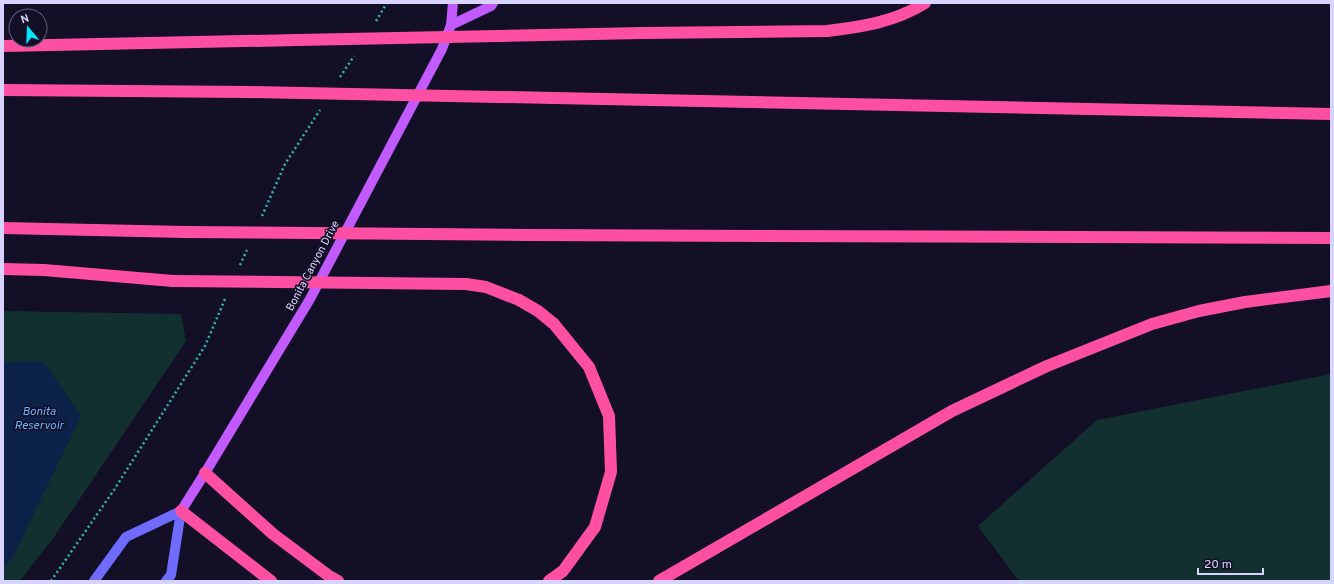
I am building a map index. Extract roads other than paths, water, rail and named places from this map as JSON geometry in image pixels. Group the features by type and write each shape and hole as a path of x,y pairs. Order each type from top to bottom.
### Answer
{"highway":[{"path":"3,46 642,33 827,31 856,28 886,21 925,3"},
{"path":"3,90 248,92 1331,114"},
{"path":"3,228 185,232 526,235 1331,238"},
{"path":"3,270 44,270 173,281 466,284 486,287 519,300 538,311 554,324 589,367 609,416 611,472 595,527 563,571 549,581"},
{"path":"659,581 952,411 1047,366 1152,324 1199,310 1245,302 1331,291"},
{"path":"205,473 274,534 329,576 338,581"},
{"path":"181,511 271,581"}],"main road":[{"name":"Bonita Canyon Drive","path":"166,581 171,575 181,511 310,299 442,49 452,25 453,3"},
{"path":"452,25 491,6 493,3"},
{"path":"94,581 126,537 181,511"}],"water":[{"name":"Bonita Reservoir","path":"3,362 44,362 81,416 13,557 3,568"}]}
